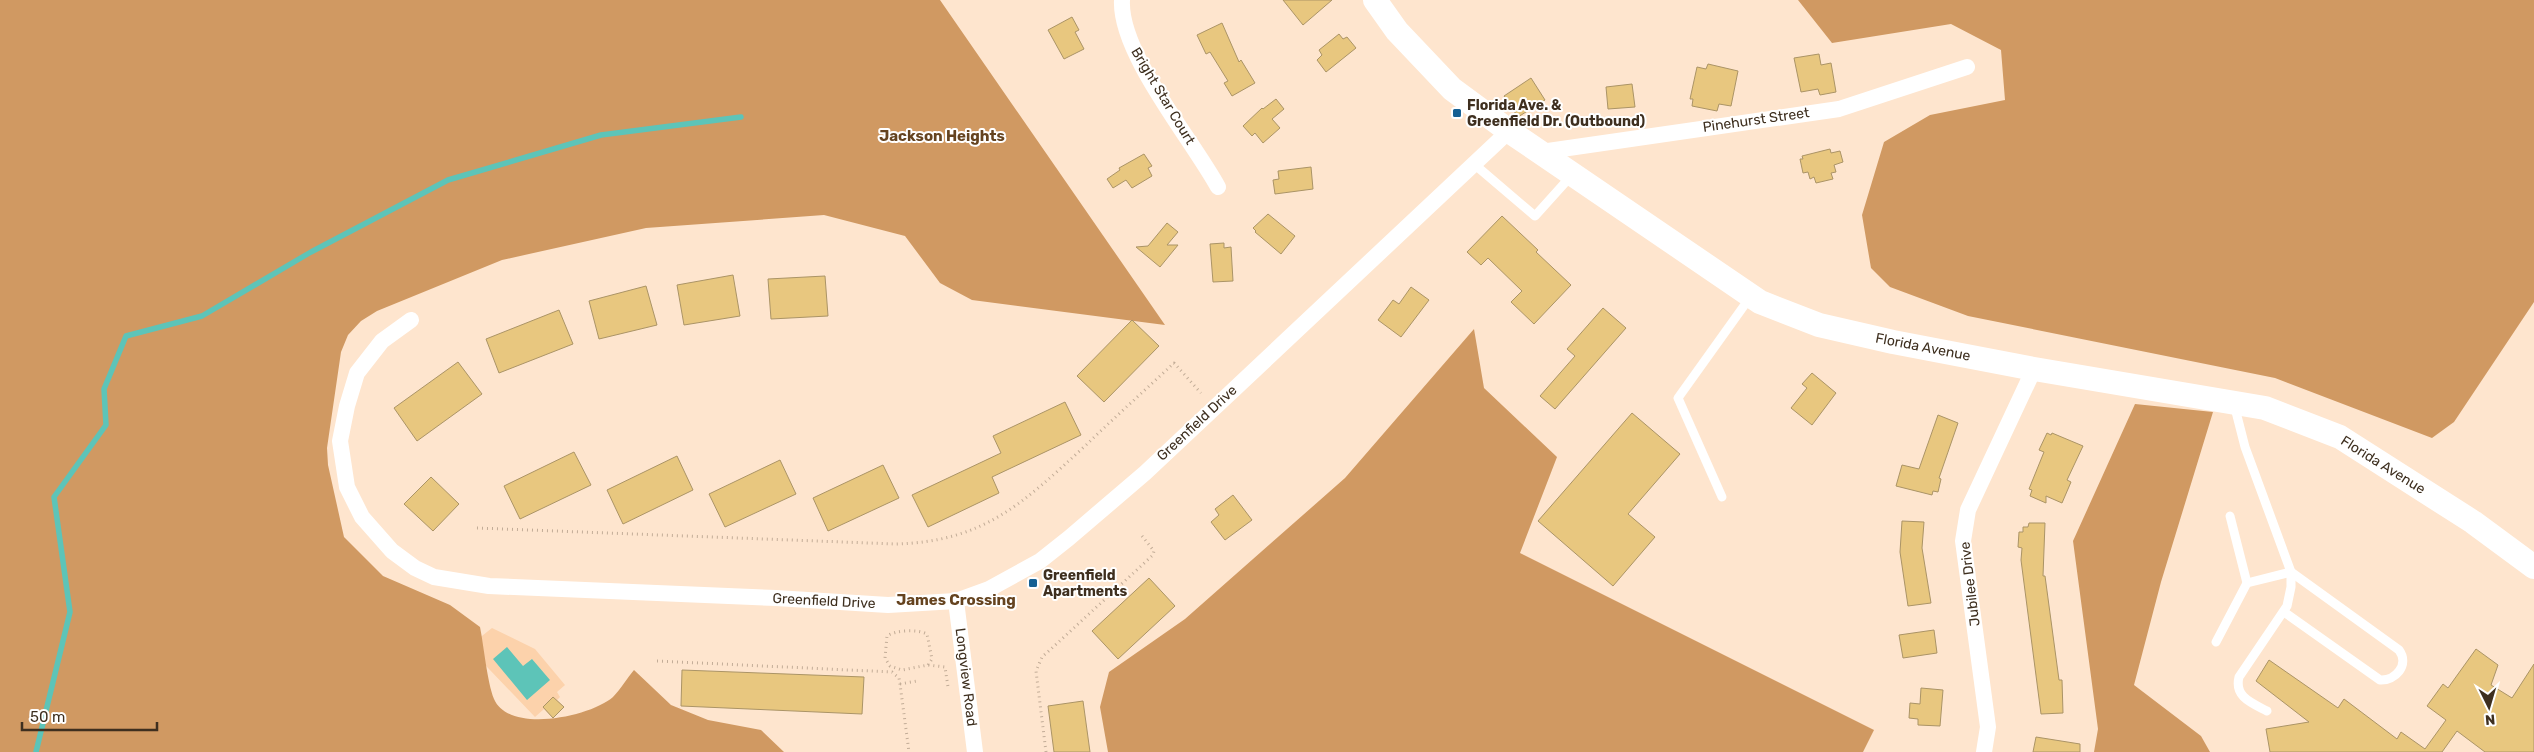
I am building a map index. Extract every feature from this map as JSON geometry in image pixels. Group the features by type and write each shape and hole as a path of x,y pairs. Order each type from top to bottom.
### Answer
{"main road":[{"name":"Florida Avenue","path":"1375,0 1397,31 1452,88 1509,131 1760,302 1819,325 1893,342 2034,369 2264,408 2340,437 2473,522 2534,567"}],"street":[{"name":"Bright Star Court","path":"1122,0 1125,26 1137,56 1218,187"},
{"name":"Pinehurst Street","path":"1541,152 1839,109 1967,67"},
{"name":"Greenfield Drive","path":"411,320 382,341 357,373 347,406 340,441 347,487 362,517 392,551 415,568 434,577 489,586 776,598 888,605 956,601 989,590 1040,561 1069,538 1145,473 1509,131"},
{"name":"Jubilee Drive","path":"1984,752 1988,727 1964,540 1968,510 2034,369"},
{"name":"Longview Road","path":"956,601 975,752"}],"lane":[{"path":"1474,164 1536,216 1573,174"},
{"path":"1722,497 1678,398 1751,296"},
{"path":"2234,402 2245,446 2291,572 2291,587 2287,606 2239,678 2239,693 2267,711"},
{"path":"2216,642 2247,583 2230,516"},
{"path":"2247,583 2291,572 2399,650 2403,655 2403,663 2389,681 2380,680 2284,612"}],"path":[{"path":"477,528 895,544 937,540 984,525 1030,496 1174,363 1201,393"},
{"path":"1046,752 1036,678 1038,664 1051,649 1153,555 1152,547 1142,536"},
{"path":"909,752 899,678 887,662 885,654 886,639 892,632 920,632 927,634 932,659 928,665"},
{"path":"657,662 894,671 928,665 945,667 948,690"},
{"path":"900,684 917,681"}],"shaded area":[{"path":"0,0 940,0 1165,325 972,300 940,283 905,236 824,215 646,228 502,260 377,311 361,321 348,335 341,352 327,448 328,465 344,537 383,576 450,605 480,627 492,692 494,699 502,710 516,716 532,719 550,719 587,711 613,697 634,670 671,705 708,720 761,730 784,752 0,752"},
{"path":"1798,0 2534,0 2534,302 2454,422 2432,438 2275,378 1968,316 1890,287 1871,268 1862,215 1884,142 1930,115 2005,100 2001,50 1951,24 1832,43"},
{"path":"1474,329 1484,388 1557,457 1520,553 1874,730 1863,752 1108,752 1100,707 1109,672 1185,619 1345,478"},
{"path":"2135,404 2213,412 2161,582 2134,685 2201,736 2210,752 2094,752 2098,729 2073,541"},
{"path":"492,628 535,649 565,685 557,692 560,697 557,700 564,707 553,718 544,709 535,717 468,647"}],"water":[{"path":"507,647 523,666 532,659 550,680 527,700 493,659"}],"building":[{"path":"1283,0 1332,0 1303,25"},
{"path":"1072,17 1079,30 1075,32 1084,49 1064,59 1048,30"},
{"path":"1222,23 1239,62 1241,60 1255,83 1232,96 1224,83 1228,81 1210,52 1206,54 1197,35"},
{"path":"1339,34 1343,39 1347,37 1356,48 1326,72 1317,60 1322,55 1319,50"},
{"path":"1819,54 1821,65 1831,63 1836,92 1820,95 1818,89 1801,92 1794,58"},
{"path":"1708,64 1738,71 1731,106 1719,104 1717,111 1692,106 1693,99 1690,99 1697,67 1706,69"},
{"path":"1531,78 1545,100 1518,117 1504,96"},
{"path":"1632,84 1635,107 1608,109 1606,87"},
{"path":"1276,99 1284,109 1272,119 1280,128 1263,143 1255,133 1252,136 1243,126 1262,108"},
{"path":"1830,149 1831,153 1840,151 1843,162 1834,165 1836,172 1831,173 1833,179 1816,183 1814,177 1810,179 1808,172 1803,173 1800,159 1803,159 1802,156"},
{"path":"1144,154 1152,166 1148,168 1152,176 1132,188 1126,180 1113,188 1107,179 1120,170 1119,168"},
{"path":"1311,167 1313,189 1275,194 1273,180 1279,179 1278,171"},
{"path":"1268,214 1295,236 1281,254 1255,232 1253,228"},
{"path":"1502,216 1571,285 1534,324 1511,302 1522,291 1488,258 1481,265 1467,252"},
{"path":"1167,223 1178,232 1167,245 1178,245 1160,267 1136,247 1148,246"},
{"path":"1224,243 1224,248 1231,247 1233,281 1213,282 1210,244"},
{"path":"733,275 740,316 684,325 677,285"},
{"path":"825,276 828,316 771,319 768,279"},
{"path":"646,286 657,325 599,339 589,301"},
{"path":"1411,287 1429,300 1401,337 1378,320 1393,300 1399,304"},
{"path":"1603,308 1626,328 1555,409 1540,396 1575,356 1567,349"},
{"path":"559,310 573,344 499,373 486,339"},
{"path":"1132,320 1159,346 1104,402 1077,376"},
{"path":"458,362 482,394 417,441 394,408"},
{"path":"1812,373 1836,393 1812,425 1791,408 1807,388 1802,384"},
{"path":"1065,402 1081,435 992,477 999,493 928,527 912,495 1001,453 993,436"},
{"path":"1632,413 1680,454 1628,514 1655,537 1613,586 1538,521"},
{"path":"1938,415 1958,423 1939,478 1941,479 1938,492 1933,491 1932,495 1896,486 1902,465 1919,469"},
{"path":"2047,433 2051,435 2052,433 2083,446 2067,480 2071,482 2062,503 2046,496 2046,503 2030,496 2032,490 2029,489 2044,452 2039,450"},
{"path":"574,452 591,485 520,519 504,486"},
{"path":"677,456 693,490 623,524 607,490"},
{"path":"780,460 796,494 725,527 709,494"},
{"path":"883,465 899,498 828,531 813,498"},
{"path":"431,477 459,504 433,531 404,504"},
{"path":"1233,495 1252,520 1225,540 1211,522 1219,515 1215,509"},
{"path":"1902,521 1924,522 1922,548 1931,603 1908,606 1900,552"},
{"path":"2029,523 2045,523 2043,576 2045,576 2059,680 2062,680 2063,713 2041,714 2021,560 2022,548 2018,547 2019,532 2023,532 2023,527 2028,527"},
{"path":"1149,578 1175,606 1118,659 1092,631"},
{"path":"1934,630 1937,653 1903,658 1899,635"},
{"path":"2476,649 2498,665 2491,685 2512,698 2534,664 2534,752 2485,752 2457,731 2442,752 2270,752 2266,729 2309,722 2256,681 2269,660 2338,708 2344,699 2397,739 2401,732 2425,749 2446,720 2427,706 2443,684 2448,688"},
{"path":"682,670 864,677 862,714 681,706"},
{"path":"1921,688 1943,690 1940,726 1918,725 1918,719 1909,718 1910,703 1920,704"},
{"path":"553,697 564,707 553,718 543,707"},
{"path":"1083,701 1090,752 1054,752 1048,706"},
{"path":"2036,737 2080,744 2080,752 2033,752"}],"waterway":[{"path":"36,752 70,612 54,497 106,425 104,389 126,336 202,316 311,252 448,180 601,135 741,117"}],"place":[{"name":"Florida Ave. & Greenfield Dr. (Outbound)","path":"1457,113"},
{"name":"Greenfield Apartments","path":"1033,583"}],"district":[{"name":"Jackson Heights","path":"942,136"},
{"name":"James Crossing","path":"956,600"}]}
